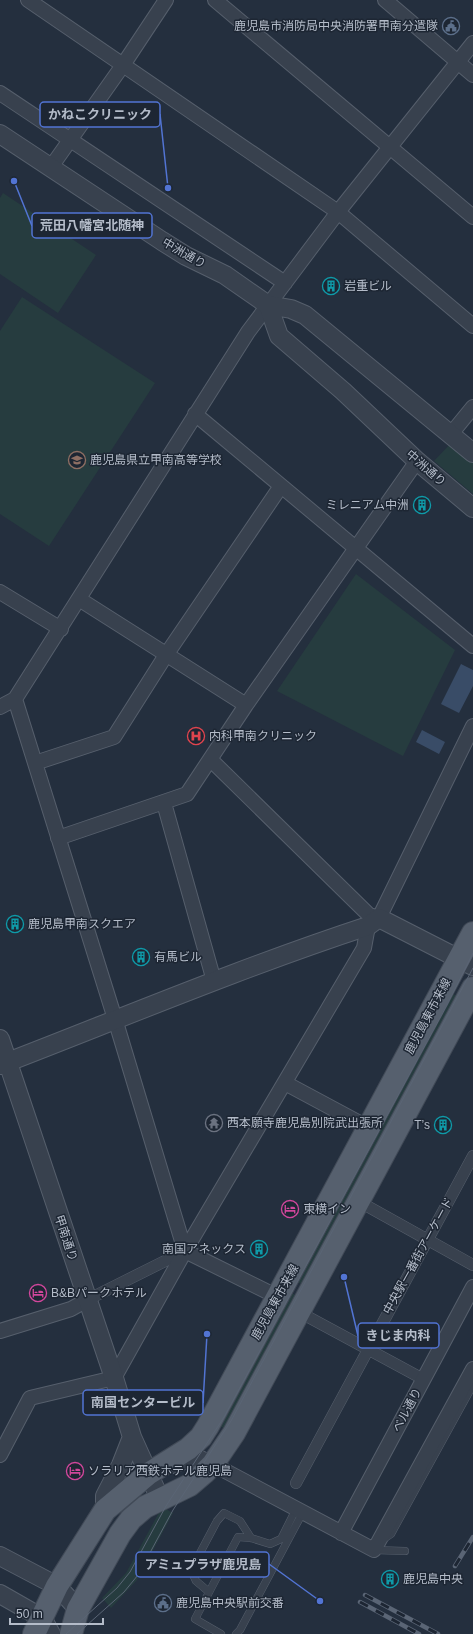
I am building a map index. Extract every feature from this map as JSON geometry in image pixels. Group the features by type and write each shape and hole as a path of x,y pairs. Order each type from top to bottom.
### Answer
{"main road":[{"name":"鹿児島東市来線","path":"42,1629 57,1586 105,1510 148,1474 188,1449 201,1437 369,1128 466,962 473,933"},
{"path":"76,1633 78,1609 120,1534 131,1519 145,1507 190,1485 213,1464 234,1433 473,988"}],"street":[{"path":"28,0 338,212 473,326"},
{"path":"50,167 124,65 166,0"},
{"path":"215,0 473,217"},
{"path":"385,0 473,75"},
{"path":"0,707 15,699 61,629 248,332 338,212 473,43"},
{"path":"0,93 284,283"},
{"name":"中洲通り","path":"0,134 186,256 225,275 268,305 291,309 305,315 473,453"},
{"name":"中洲通り","path":"268,305 279,336 343,391 417,461 473,508"},
{"path":"451,434 473,407"},
{"path":"195,414 473,646"},
{"path":"58,838 187,794 211,760 213,754 246,705 417,461"},
{"path":"35,763 114,737 166,656 282,486"},
{"path":"0,592 61,629"},
{"path":"79,600 246,705"},
{"path":"15,699 115,1019 185,1251 278,1297"},
{"path":"0,1455 30,1398 114,1378 185,1251 364,948 374,922 473,726"},
{"path":"211,760 369,915 374,922 466,962"},
{"path":"164,803 214,981"},
{"path":"4,1063 214,981 374,922"},
{"name":"甲南通り","path":"0,1039 4,1063 114,1378 132,1437 160,1499"},
{"path":"285,1083 369,1128"},
{"name":"中央駅一番街アーケード","path":"296,1483 473,1156"},
{"path":"358,1202 473,1265"},
{"path":"0,1331 71,1309 185,1251"},
{"name":"ベル通り","path":"341,1532 473,1288"},
{"path":"299,1312 423,1379"},
{"path":"148,1474 199,1457 341,1532 376,1546 473,1369"},
{"path":"105,1510 105,1496 121,1465 132,1437"},
{"path":"0,1556 57,1586 78,1609"},
{"path":"0,1594 42,1629"}],"lane":[{"path":"376,1546 391,1534 473,1385"},
{"path":"221,1634 195,1619 238,1537 251,1538 270,1544 281,1539 300,1510"},
{"path":"236,1634 240,1630 300,1510"},
{"path":"209,1592 196,1582 191,1570 217,1521 224,1513 240,1521 251,1538"},
{"path":"376,1546 405,1551"}],"green space":[{"path":"3,193 96,255 58,313 0,274 0,198"},
{"path":"22,297 155,383 49,546 0,514 0,331"},
{"path":"453,441 473,458 473,494 434,461"},
{"path":"356,574 455,650 403,756 277,691"},
{"path":"449,992 461,998 305,1286 294,1280"},
{"path":"288,1291 299,1297 227,1430 216,1424"},
{"path":"162,1507 173,1513 137,1580 111,1608 102,1598 126,1573"}],"water":[{"path":"461,664 473,670 473,686 459,713 441,704"},
{"path":"422,730 445,742 439,754 416,742"}],"tram line":[{"path":"66,1634 117,1588 130,1572 166,1506 224,1417 447,1005 473,953"},
{"path":"77,1634 124,1592 138,1575 173,1510 231,1421 473,968"}],"railway":[{"path":"455,1566 473,1537"},
{"path":"365,1595 438,1634"},
{"path":"360,1602 419,1634"}],"place":[{"name":"鹿児島市消防局中央消防署甲南分遣隊","path":"451,26"},
{"name":"荒田八幡宮北随神","path":"14,181"},
{"name":"かねこクリニック","path":"168,188"},
{"name":"岩重ビル","path":"331,286"},
{"name":"鹿児島県立甲南高等学校","path":"77,460"},
{"name":"ミレニアム中洲","path":"422,505"},
{"name":"内科甲南クリニック","path":"196,736"},
{"name":"鹿児島甲南スクエア","path":"15,924"},
{"name":"有馬ビル","path":"141,957"},
{"name":"西本願寺鹿児島別院武出張所","path":"214,1123"},
{"name":"T’s","path":"443,1125"},
{"name":"東横イン","path":"290,1209"},
{"name":"南国アネックス","path":"259,1249"},
{"name":"きじま内科","path":"344,1277"},
{"name":"B&Bパークホテル","path":"38,1293"},
{"name":"南国センタービル","path":"207,1334"},
{"name":"ソラリア西鉄ホテル鹿児島","path":"75,1471"},
{"name":"鹿児島中央","path":"390,1579"},
{"name":"アミュプラザ鹿児島","path":"320,1601"},
{"name":"鹿児島中央駅前交番","path":"163,1603"}]}
